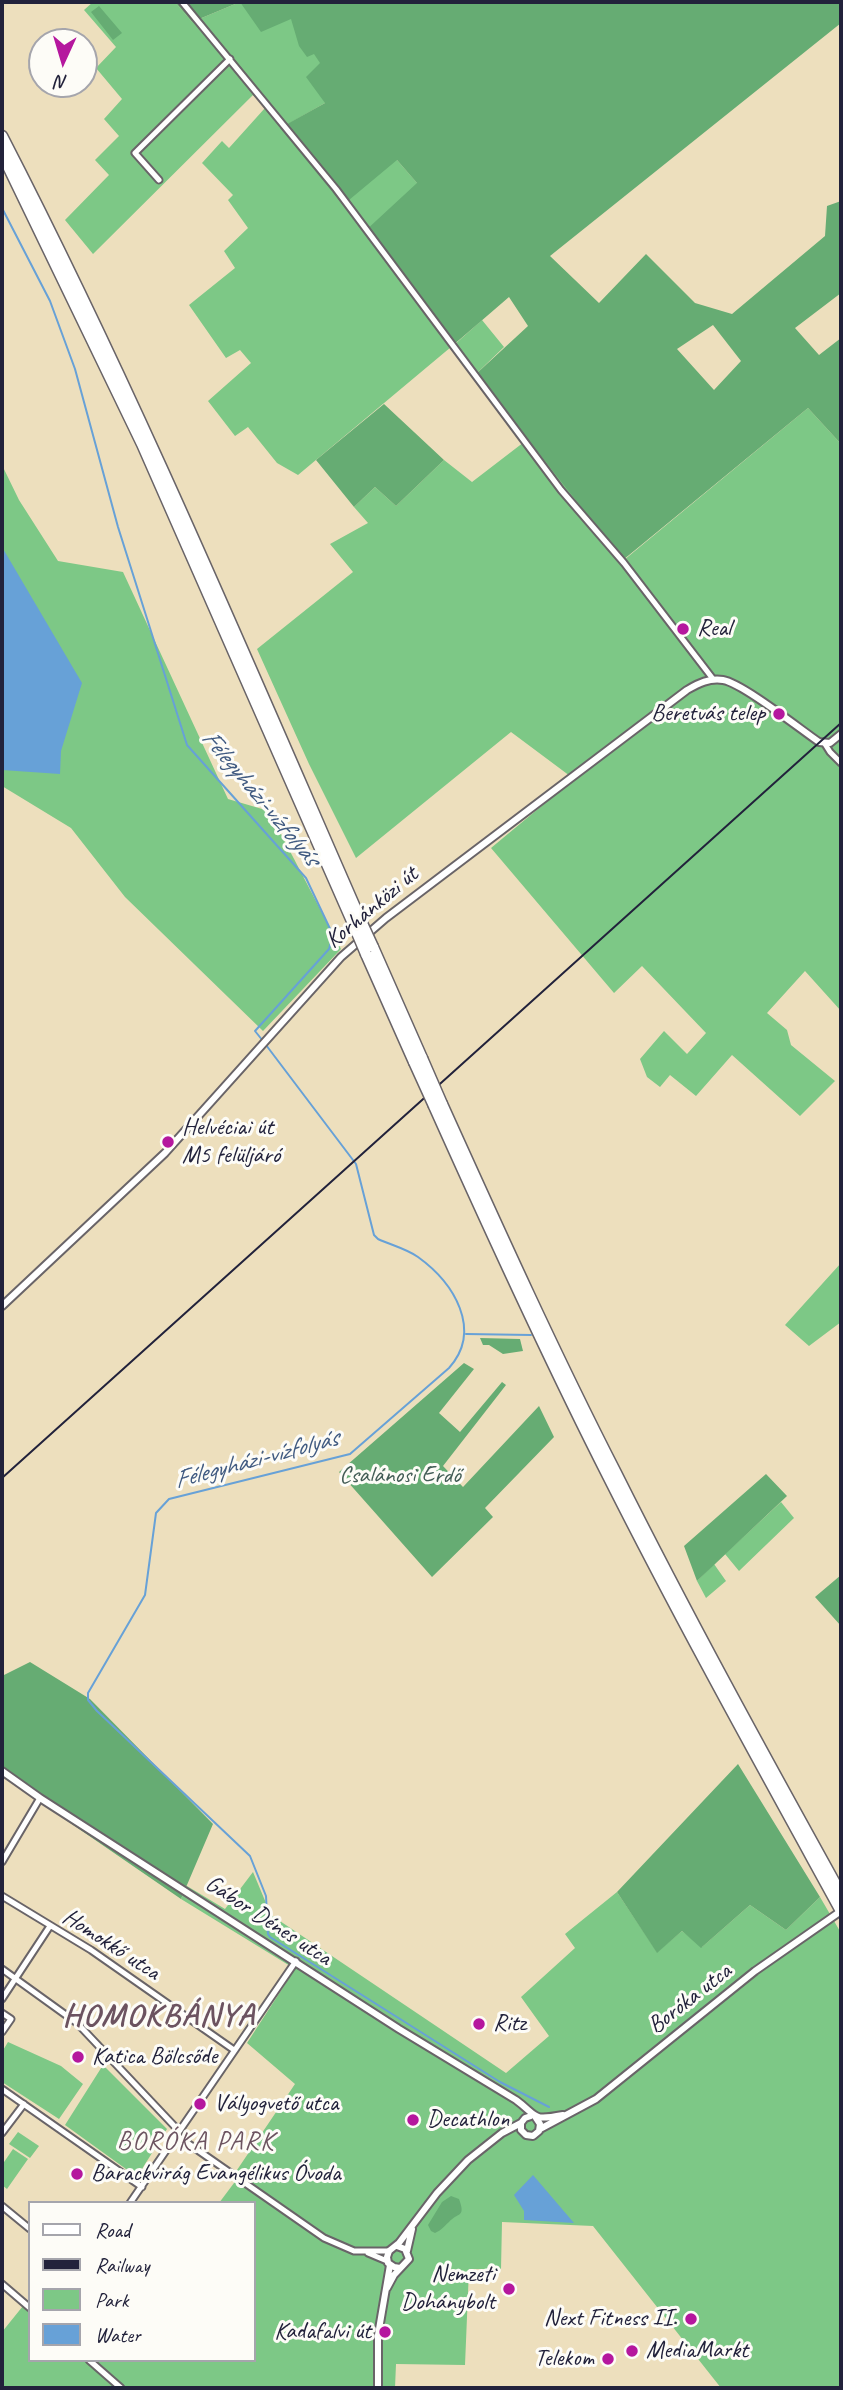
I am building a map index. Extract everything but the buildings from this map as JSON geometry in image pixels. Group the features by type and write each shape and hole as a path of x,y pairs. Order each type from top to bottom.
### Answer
{"highway":[{"path":"2,136 156,456 369,951 538,1334 607,1475 732,1713 841,1911"},
{"path":"2,154 142,444 358,924"},
{"path":"438,1105 615,1471 753,1734 841,1894"}],"street":[{"path":"183,2 336,188 561,490 624,563 713,680 724,680 736,685 819,742 830,743 841,734"},
{"path":"159,180 135,153 230,59"},
{"name":"Korhánközi út","path":"2,1306 165,1153 341,957 386,918 687,690 713,680"},
{"path":"825,744 841,763"},
{"name":"Gábor Dénes utca","path":"2,1771 399,2029 516,2100 534,2117"},
{"path":"2,1862 40,1798"},
{"name":"Homokkő utca","path":"2,1896 91,1950 234,2050"},
{"name":"Boróka utca","path":"540,2129 596,2099 755,1971 841,1911"},
{"path":"2,1999 50,1926"},
{"path":"132,2201 296,1961"},
{"path":"2,1969 77,2023 177,2133 313,2232 341,2247 365,2252 400,2268"},
{"path":"2,2013 11,2019 2,2032"},
{"path":"2,2089 142,2187"},
{"path":"516,2100 523,2133"},
{"path":"2,2133 24,2104"},
{"name":"Boróka utca","path":"534,2117 563,2115"},
{"path":"365,2252 388,2251 397,2246 454,2174 495,2138 534,2117 540,2122 540,2129 533,2136 512,2132 495,2138"},
{"path":"2,2206 28,2227"},
{"path":"385,2293 394,2275 408,2262 407,2251 414,2224"},
{"path":"397,2246 407,2251"},
{"path":"376,2386 378,2335 388,2251"},
{"path":"2,2284 28,2306"},
{"path":"91,2362 121,2388"}],"green space":[{"path":"93,2 175,2 192,22 240,2 291,18 321,63 325,103 281,128 397,160 418,184 451,347 298,475 277,463 248,427 235,436 208,401 251,363 240,350 226,358 189,305 235,268 224,251 248,228 228,200 233,195 202,163 222,141 229,148 265,108 253,95 93,254 65,220 109,175 95,160 119,136 104,119 122,99 98,70 98,66 116,47 84,10"},
{"path":"175,2 240,2 192,22"},
{"path":"240,2 841,2 841,23 550,256 599,303 646,254 695,303 732,314 825,236 827,206 841,201 841,293 795,328 819,355 841,338 841,444 808,408 623,560 476,374 528,326 509,297 451,347 364,232 417,183 397,160 343,205 280,128 325,103 306,77 320,63 314,54 307,57 299,46 291,19 261,32","holes":["713,325 741,361 714,390 677,349"]},
{"path":"99,6 122,33 113,40 91,12"},
{"path":"482,320 504,347 476,374 454,345"},
{"path":"384,404 444,460 396,506 375,487 354,507 316,460"},
{"path":"808,408 841,444 841,1011 805,971 767,1013 787,1030 791,1045 835,1081 800,1116 732,1055 696,1096 670,1075 660,1087 647,1077 640,1059 664,1031 687,1054 706,1033 642,966 614,993 491,848 574,779 511,732 356,858 309,764 257,649 353,572 330,544 368,523 354,507 375,487 396,506 444,460 472,482 528,439 624,560"},
{"path":"2,465 19,500 58,561 123,572 228,799 269,811 341,949 263,1031 125,897 71,828 2,786"},
{"path":"841,1263 841,1322 809,1346 785,1325"},
{"path":"480,1338 520,1339 523,1351 503,1354 489,1345 483,1345"},
{"name":"Csalánosi Erdő","path":"464,1363 474,1369 439,1413 460,1432 502,1382 506,1385 443,1466 463,1487 539,1406 554,1437 485,1508 493,1517 432,1577 339,1472"},
{"path":"766,1474 787,1496 697,1581 684,1546"},
{"path":"781,1502 794,1518 739,1571 725,1554"},
{"path":"714,1564 726,1581 706,1598 697,1581"},
{"path":"841,1575 841,1626 815,1597"},
{"path":"30,1662 90,1699 213,1824 181,1899 2,1776 2,1676"},
{"path":"738,1764 820,1897 786,1930 750,1905 701,1948 682,1931 657,1953 617,1892"},
{"path":"253,1872 271,1915 506,2073 549,2036 521,1997 575,1948 565,1934 617,1892 657,1952 682,1931 702,1947 750,1905 786,1930 820,1897 841,1933 841,2388 721,2388 593,2226 502,2222 501,2269 469,2269 465,2365 396,2364 395,2388 2,2388 2,2332 27,2301 28,2362 256,2362 256,2201 220,2201 234,2183 237,2170 295,2084 247,2043 295,1969 181,1899 187,1886 225,1909"},
{"path":"8,2042 61,2066 83,2084 59,2119 2,2082 2,2052"},
{"path":"103,2065 167,2129 137,2177 65,2125"},
{"path":"18,2132 39,2146 30,2158 9,2144"},
{"path":"13,2149 28,2159 7,2189 2,2185 2,2165"},
{"path":"451,2196 459,2199 460,2214 439,2231 431,2231 428,2225 442,2202"}],"water":[{"path":"2,547 82,683 61,751 60,774 2,770"},
{"path":"533,2175 574,2223 524,2220 524,2211 514,2195"}],"waterway":[{"name":"Félegyházi-vízfolyás","path":"2,208 50,301 75,369 118,527 187,745 306,878 333,935 329,949 255,1031 263,1041"},
{"name":"Félegyházi-vízfolyás","path":"266,1045 356,1164 374,1235 418,1257 443,1280 460,1308 464,1338 459,1353 449,1368 350,1454 169,1499 156,1513 145,1595 88,1693 88,1700 250,1856 266,1896 270,1937 500,2082 549,2107"},
{"path":"466,1334 531,1335"}],"railway":[{"path":"2,1478 841,723"}],"place":[{"name":"Real","path":"683,629"},
{"name":"Beretvás telep","path":"779,714"},
{"name":"Helvéciai út M5 felüljáró","path":"168,1142"},
{"name":"Ritz","path":"479,2024"},
{"name":"Katica Bölcsőde","path":"78,2057"},
{"name":"Vályogvető utca","path":"200,2104"},
{"name":"Decathlon","path":"413,2120"},
{"name":"Barackvirág Evangélikus Óvoda","path":"77,2174"},
{"name":"Nemzeti Dohánybolt","path":"509,2289"},
{"name":"Next Fitness II.","path":"691,2319"},
{"name":"Kadafalvi út","path":"385,2332"},
{"name":"MediaMarkt","path":"632,2351"},
{"name":"Telekom","path":"608,2359"}],"district":[{"name":"HOMOKBÁNYA","path":"159,2017"},
{"name":"BORÓKA PARK","path":"196,2142"}]}
